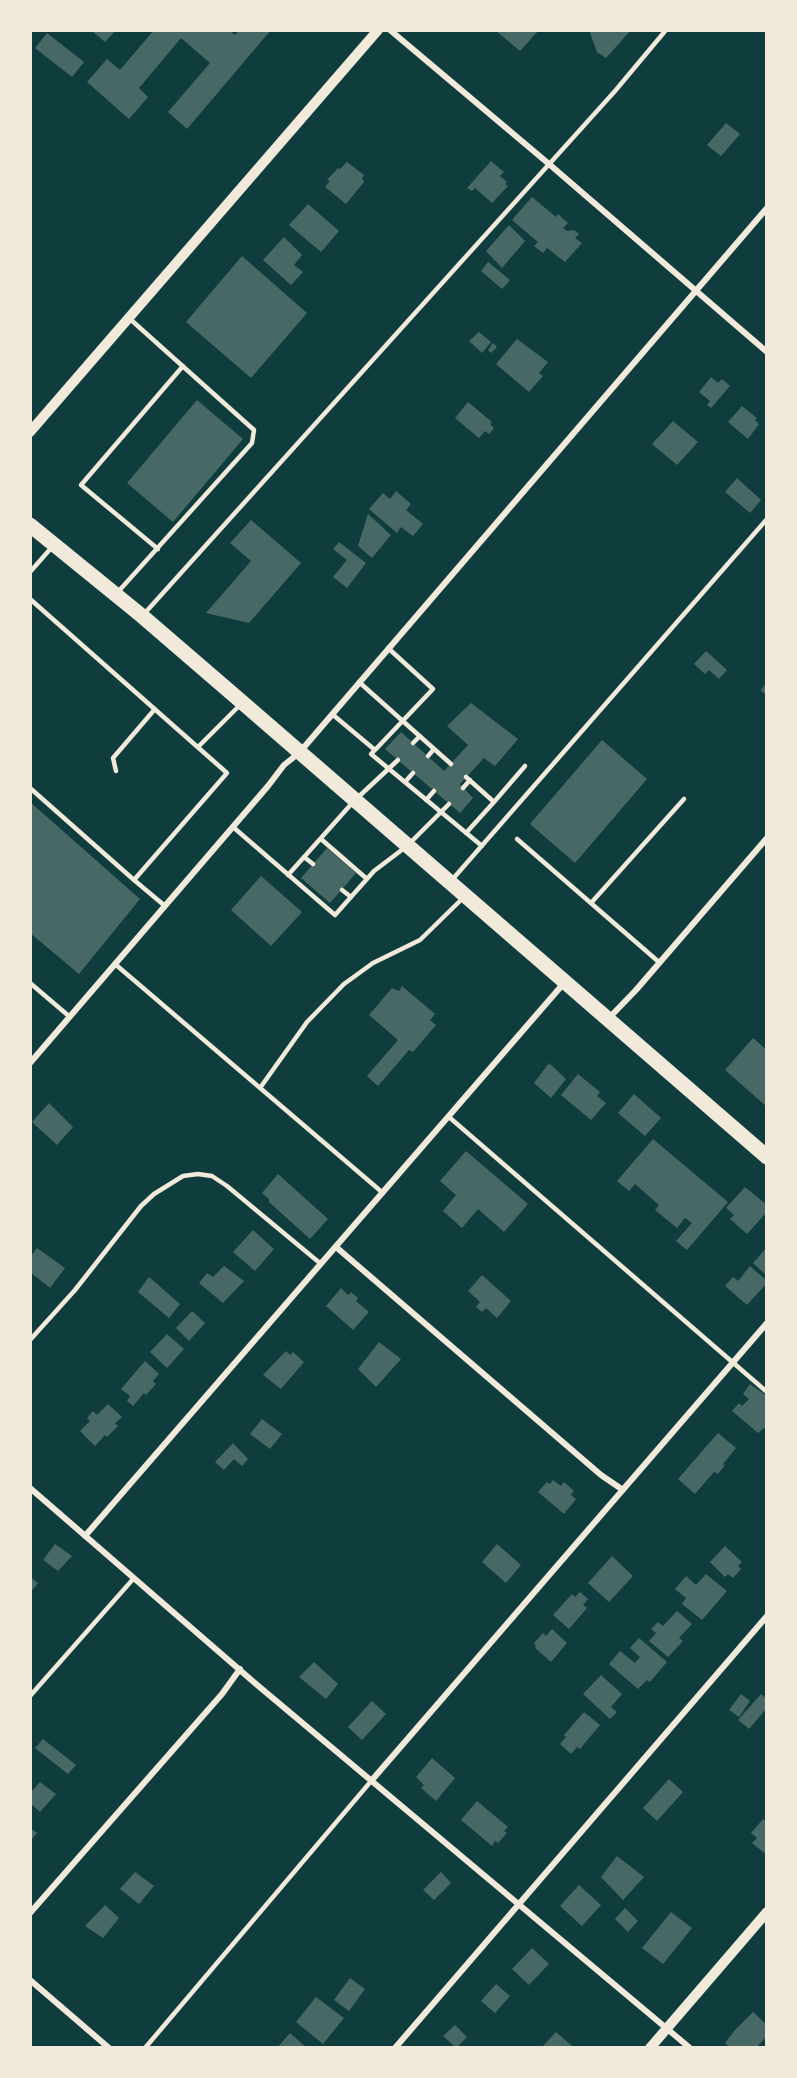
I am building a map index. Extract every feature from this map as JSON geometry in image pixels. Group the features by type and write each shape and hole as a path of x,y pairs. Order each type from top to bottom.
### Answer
{"main road":[{"path":"30,525 142,616 766,1154"}],"street":[{"path":"30,432 378,30"},
{"path":"390,30 767,352"},
{"path":"30,1063 284,765 299,753 767,208"},
{"path":"608,1019 660,963 767,838"},
{"path":"85,1536 565,982"},
{"path":"336,1247 602,1475 623,1490"},
{"path":"372,1780 767,1323"},
{"path":"30,1488 240,1669 690,2048"},
{"path":"395,2048 767,1616"},
{"path":"30,1913 222,1694 240,1669"},
{"path":"650,2048 767,1912"},
{"path":"30,1980 109,2048"}],"lane":[{"path":"142,616 615,91 666,30"},
{"path":"116,595 252,443 254,430 129,317"},
{"path":"158,549 81,484 183,366"},
{"path":"450,883 767,519"},
{"path":"30,572 54,545"},
{"path":"30,599 227,773 134,880"},
{"path":"388,648 432,689 371,754 482,846"},
{"path":"359,682 451,764"},
{"path":"198,747 243,703"},
{"path":"116,771 113,758 155,709"},
{"path":"332,714 375,750"},
{"path":"413,743 420,736"},
{"path":"428,756 434,749"},
{"path":"288,875 354,801 390,770 398,760"},
{"path":"466,833 525,766"},
{"path":"405,782 413,773"},
{"path":"463,788 468,779 494,802"},
{"path":"30,788 165,906"},
{"path":"426,800 434,791"},
{"path":"591,903 684,799"},
{"path":"233,827 334,915 374,871 407,846 449,804"},
{"path":"321,839 366,879"},
{"path":"517,839 660,963"},
{"path":"304,857 313,864"},
{"path":"342,890 351,897"},
{"path":"260,1088 307,1022 344,984 373,963 420,940 465,896"},
{"path":"115,964 383,1193"},
{"path":"30,982 70,1017"},
{"path":"448,1117 767,1392"},
{"path":"30,1340 75,1290 141,1206 154,1194 183,1176 198,1174 212,1176 321,1264"},
{"path":"30,1696 134,1578"},
{"path":"145,2048 372,1780"}],"building":[{"path":"91,30 116,30 105,42"},
{"path":"154,30 229,30 235,35 239,30 271,30 187,129 168,112 210,63 181,38 139,88 148,97 129,119 87,82 107,59 120,70"},
{"path":"495,30 539,30 520,51"},
{"path":"589,30 631,30 606,58 597,52"},
{"path":"47,33 84,62 72,77 35,48"},
{"path":"726,123 740,134 721,156 707,145"},
{"path":"491,161 504,172 500,176 508,186 492,203 475,188 472,191 467,188"},
{"path":"347,162 364,175 362,178 364,182 346,204 325,187 330,181 327,180"},
{"path":"532,197 556,217 558,214 568,223 563,228 567,231 574,230 579,234 575,238 582,243 565,262 547,248 543,253 534,246 538,242 512,220"},
{"path":"308,204 339,231 321,252 289,225"},
{"path":"509,225 525,241 502,268 486,251"},
{"path":"284,237 302,255 294,265 303,272 291,285 263,260"},
{"path":"242,256 307,313 251,378 186,322"},
{"path":"488,262 510,280 502,289 481,271"},
{"path":"479,332 491,342 482,353 469,341"},
{"path":"517,339 548,362 539,373 543,376 529,392 496,364"},
{"path":"493,343 497,347 491,353 488,350"},
{"path":"711,377 718,383 722,379 730,386 711,408 707,405 710,401 699,392"},
{"path":"197,400 243,439 173,522 127,483"},
{"path":"468,402 492,422 490,424 494,428 489,434 485,431 479,438 455,418"},
{"path":"742,406 757,418 755,420 759,424 748,439 728,422"},
{"path":"673,421 698,442 677,465 652,444"},
{"path":"737,478 761,500 750,513 725,492"},
{"path":"396,491 411,504 406,510 423,524 413,536 401,527 397,533 369,509 383,493 390,499"},
{"path":"368,514 391,535 372,558 358,546"},
{"path":"251,520 301,563 249,623 206,613 251,561 230,543"},
{"path":"339,542 366,563 347,588 333,577 347,560 333,549"},
{"path":"706,651 727,670 719,679 709,670 705,674 694,664"},
{"path":"767,682 767,696 761,690"},
{"path":"471,703 518,739 495,766 484,758 460,784 473,798 460,813 385,749 401,732 444,771 468,745 447,726"},
{"path":"602,740 647,779 575,863 530,824"},
{"path":"30,802 140,899 79,974 30,933"},
{"path":"327,848 356,873 330,903 301,878"},
{"path":"261,876 302,912 271,946 231,910"},
{"path":"402,986 435,1014 430,1020 436,1025 413,1052 409,1050 378,1086 367,1076 398,1040 369,1015 392,988 399,991"},
{"path":"753,1038 767,1050 767,1107 725,1070"},
{"path":"549,1063 566,1079 551,1098 534,1083"},
{"path":"578,1074 600,1092 597,1096 606,1103 591,1120 561,1095"},
{"path":"634,1094 661,1118 645,1136 618,1113"},
{"path":"49,1103 73,1127 57,1145 32,1122"},
{"path":"653,1139 728,1202 687,1250 676,1241 692,1223 685,1218 677,1228 655,1210 659,1205 635,1184 629,1191 617,1181"},
{"path":"466,1151 528,1204 504,1232 478,1209 462,1228 443,1211 456,1195 440,1181"},
{"path":"278,1174 328,1219 310,1239 262,1193"},
{"path":"745,1187 767,1205 767,1212 747,1234 730,1219 734,1215 726,1208"},
{"path":"253,1230 274,1249 255,1271 233,1252"},
{"path":"767,1247 767,1276 753,1263"},
{"path":"37,1248 65,1268 50,1288 30,1272 32,1261 30,1257"},
{"path":"224,1266 244,1281 223,1303 199,1283 207,1273 213,1277"},
{"path":"750,1266 767,1283 747,1305 725,1286 733,1277 738,1281"},
{"path":"482,1275 511,1301 497,1318 486,1308 482,1312 476,1307 480,1302 468,1291"},
{"path":"149,1277 180,1304 169,1318 138,1292"},
{"path":"341,1288 348,1295 351,1292 358,1298 356,1301 369,1312 353,1330 326,1306"},
{"path":"192,1311 205,1323 189,1341 176,1328"},
{"path":"167,1334 184,1349 167,1368 150,1352"},
{"path":"379,1342 401,1359 376,1387 358,1369"},
{"path":"286,1351 290,1355 293,1352 304,1362 281,1389 263,1375"},
{"path":"145,1361 159,1374 153,1381 156,1384 133,1406 127,1401 130,1396 121,1389"},
{"path":"750,1384 767,1396 767,1426 758,1433 732,1411 739,1403 742,1406 749,1399 743,1394"},
{"path":"108,1404 122,1417 115,1423 118,1426 95,1446 80,1431 90,1421 87,1418 93,1411 97,1415"},
{"path":"262,1419 282,1434 270,1449 250,1434"},
{"path":"718,1433 736,1448 718,1474 714,1472 695,1494 678,1479"},
{"path":"233,1443 248,1459 242,1466 234,1459 224,1470 215,1462"},
{"path":"553,1480 561,1486 564,1482 574,1491 571,1495 576,1499 564,1514 538,1492 547,1482 550,1484"},
{"path":"55,1544 72,1556 58,1571 43,1560"},
{"path":"497,1544 521,1565 506,1583 482,1562"},
{"path":"725,1546 742,1562 738,1566 741,1569 733,1578 728,1574 725,1577 710,1562"},
{"path":"612,1556 633,1576 609,1602 588,1583"},
{"path":"706,1574 727,1591 702,1620 682,1604 686,1598 675,1589 686,1576 696,1585"},
{"path":"30,1577 38,1583 30,1593"},
{"path":"580,1592 588,1599 583,1605 587,1608 569,1629 553,1615 572,1594 575,1597"},
{"path":"677,1611 692,1624 679,1638 683,1641 668,1657 649,1641 656,1633 651,1629 658,1622 663,1626"},
{"path":"552,1629 567,1643 551,1662 535,1648 534,1643 543,1633 546,1636"},
{"path":"639,1638 667,1662 650,1682 647,1680 638,1689 609,1664 620,1651 635,1663 640,1657 630,1648"},
{"path":"314,1662 338,1684 326,1699 299,1677"},
{"path":"601,1675 622,1694 611,1707 617,1712 610,1719 583,1694"},
{"path":"741,1694 750,1701 739,1717 729,1710"},
{"path":"761,1694 767,1699 767,1708 749,1729 738,1720"},
{"path":"372,1701 386,1714 362,1740 348,1727"},
{"path":"584,1712 600,1725 580,1749 577,1747 571,1754 560,1744 566,1737 564,1735"},
{"path":"43,1739 76,1765 68,1774 35,1748"},
{"path":"432,1758 455,1778 436,1801 421,1788 424,1785 416,1777"},
{"path":"669,1779 683,1792 657,1821 643,1808"},
{"path":"40,1782 56,1794 40,1812 30,1803 30,1793"},
{"path":"477,1801 508,1827 504,1831 507,1833 498,1843 495,1841 492,1846 461,1820"},
{"path":"763,1819 767,1822 767,1855 752,1843 757,1838 751,1833"},
{"path":"30,1828 37,1833 30,1841"},
{"path":"617,1856 644,1877 623,1900 601,1877"},
{"path":"135,1872 154,1886 139,1904 120,1889"},
{"path":"441,1872 451,1883 434,1900 423,1890"},
{"path":"579,1885 601,1905 582,1926 560,1906"},
{"path":"105,1905 119,1918 103,1938 85,1926"},
{"path":"625,1908 638,1921 628,1932 615,1919"},
{"path":"671,1912 692,1928 663,1964 642,1948"},
{"path":"532,1948 549,1964 529,1985 512,1969"},
{"path":"350,1978 365,1989 349,2011 334,2000"},
{"path":"496,1984 510,1996 495,2013 481,2001"},
{"path":"316,1997 344,2018 323,2044 296,2022"},
{"path":"753,2012 767,2025 767,2036 756,2048 731,2048 725,2043"},
{"path":"455,2025 467,2037 456,2048 443,2036"},
{"path":"556,2032 572,2046 571,2048 541,2048"},
{"path":"290,2033 307,2048 277,2048"}]}
